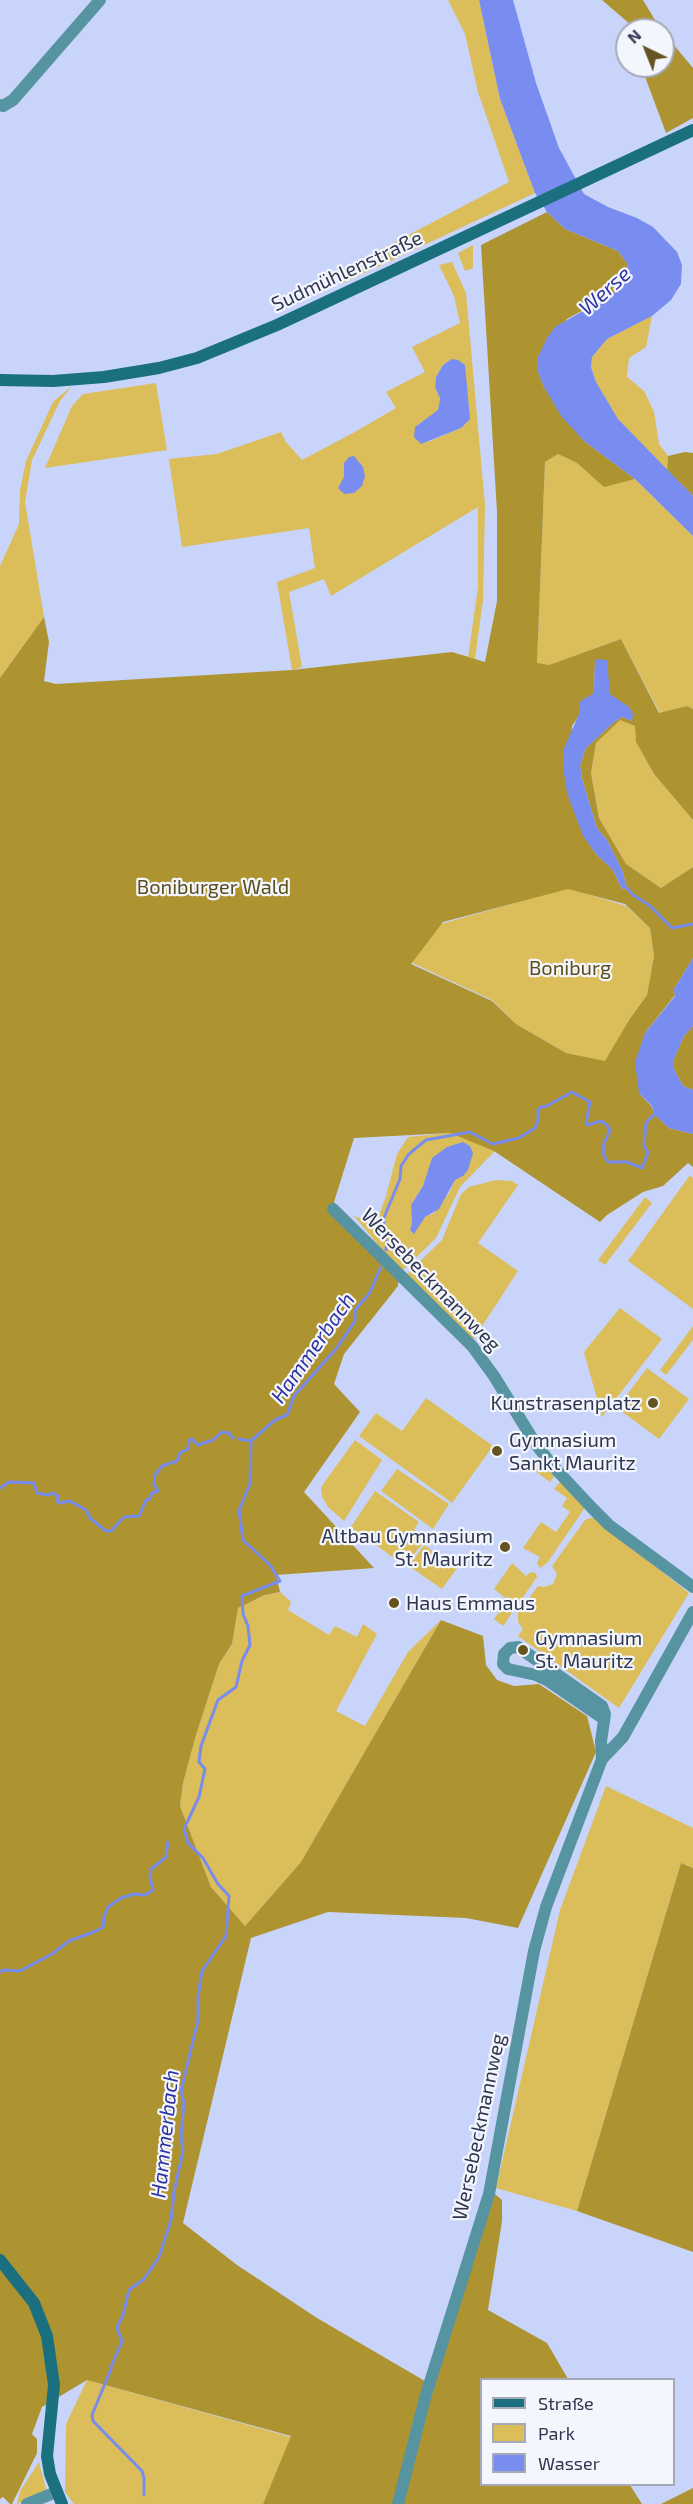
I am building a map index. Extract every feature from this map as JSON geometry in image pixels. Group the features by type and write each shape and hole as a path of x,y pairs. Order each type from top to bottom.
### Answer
{"street":[{"path":"0,105 3,106 14,100 100,0"},
{"name":"Sudmühlenstraße","path":"0,380 53,381 104,377 159,368 197,358 268,329 593,179 693,130"},
{"name":"Wersebeckmannweg","path":"333,1209 472,1346 494,1376 535,1443 592,1508 609,1524 693,1587"},
{"name":"Wersebeckmannweg","path":"602,1760 623,1737 693,1612"},
{"path":"514,1647 523,1650 598,1702 605,1710 604,1719 547,1680 536,1675 508,1669 502,1664 504,1654 514,1647"},
{"name":"Wersebeckmannweg","path":"398,2504 424,2398 489,2194 538,1931 602,1760 604,1719"},
{"path":"0,2260 34,2303 48,2336 54,2385 47,2456 59,2498 27,2504"}],"green space":[{"path":"448,0 479,0 500,99 535,193 343,283 334,273 509,182 478,92 465,34"},
{"path":"602,0 643,0 654,18 623,18"},
{"path":"675,46 693,68 693,118 666,133 645,78 675,78"},
{"name":"Boniburger Wald","path":"547,212 565,229 618,251 627,263 628,275 618,291 567,319 538,357 538,371 544,387 584,441 635,479 604,487 577,463 558,454 545,462 537,663 549,665 621,639 659,713 687,706 693,709 693,820 654,774 636,742 635,726 620,720 596,743 591,773 599,818 626,864 661,888 693,867 693,958 674,989 675,995 645,1033 639,1093 652,1107 654,1114 669,1128 693,1134 693,1167 688,1163 663,1186 643,1192 600,1222 494,1151 450,1133 354,1138 334,1202 399,1278 398,1286 344,1354 334,1384 360,1412 304,1492 374,1568 276,1575 280,1592 265,1595 238,1608 232,1644 219,1664 196,1735 183,1783 180,1806 211,1887 245,1926 301,1862 441,1620 483,1636 486,1665 497,1680 514,1686 539,1684 587,1716 596,1752 518,1928 466,1918 328,1912 251,1938 183,2223 237,2265 317,2318 430,2384 495,2194 502,2200 502,2221 488,2310 547,2343 567,2378 480,2378 480,2486 631,2486 642,2504 263,2504 291,2436 87,2380 42,2407 32,2434 37,2439 37,2453 10,2504 3,2497 0,2499 0,678 44,617 49,642 44,681 56,684 292,670 452,652 485,662 497,601 497,512 481,245","holes":["595,660 610,694 632,721 622,717 613,723 585,749 580,766 597,828 607,840 622,870 627,888 622,889 613,870 596,854 584,836 577,816 572,726 594,693","568,889 625,904 650,928 654,956 647,995 605,1061 566,1053 516,1024 492,1001 411,964 443,922"]},
{"path":"473,245 473,268 465,271 458,253"},
{"path":"452,262 466,293 485,505 483,600 475,659 468,657 478,587 478,507 331,596 324,579 289,592 302,667 292,670 277,582 315,568 309,528 182,547 169,459 217,454 281,432 286,442 302,460 396,408 386,392 425,372 412,347 460,323 454,296 439,265","holes":["452,359 461,428 428,442 417,425 438,410 440,397 435,387 436,377 443,365"]},
{"path":"652,316 646,347 629,358 627,377 644,391 654,412 659,444 668,456 667,470 618,419 596,382 591,367 592,357 607,339"},
{"path":"156,383 167,450 45,468 72,406 83,394"},
{"path":"72,386 60,401 32,460 25,502 44,617 0,678 0,566 19,524 20,490 26,461 53,402"},
{"path":"685,452 693,453 693,496 667,470 668,456"},
{"path":"558,454 577,463 604,486 635,479 693,536 693,709 687,706 660,713 621,639 549,665 537,664 545,462"},
{"path":"620,719 635,726 636,742 654,774 693,820 693,867 661,888 626,864 599,818 591,773 596,743"},
{"name":"Boniburg","path":"568,888 626,906 650,928 654,956 647,995 629,1020 605,1062 566,1053 516,1024 492,1000 408,961 441,924"},
{"path":"693,1026 693,1090 683,1086 674,1069 674,1059 684,1036"},
{"path":"450,1133 495,1151 460,1187 436,1238 401,1272 354,1216 376,1224 397,1154 408,1137","holes":["432,1159 463,1176 455,1180 449,1193 434,1213 425,1217 412,1212 411,1205 423,1186"]},
{"path":"690,1175 693,1178 693,1309 628,1261"},
{"path":"496,1180 512,1181 518,1185 478,1243 518,1271 471,1343 406,1275 442,1240 461,1194 469,1187"},
{"path":"645,1197 652,1203 605,1265 598,1260"},
{"path":"620,1308 662,1339 602,1417 584,1352"},
{"path":"693,1326 693,1340 666,1375 660,1370"},
{"name":"Kunstrasenplatz","path":"647,1368 689,1399 659,1439 617,1408"},
{"path":"426,1398 493,1446 452,1503 359,1436 376,1413 402,1431"},
{"path":"355,1440 382,1460 344,1521 328,1507 322,1497 321,1487"},
{"path":"541,1455 556,1474 550,1482 531,1468"},
{"path":"397,1469 449,1504 433,1529 381,1491"},
{"path":"562,1480 586,1506 548,1562 540,1568 537,1563 540,1557 523,1548 541,1522 556,1532 570,1512 562,1506 567,1498 554,1489"},
{"path":"375,1491 419,1522 414,1529 426,1539 405,1566 351,1527"},
{"path":"594,1518 689,1593 619,1708 518,1636 523,1629 518,1622 518,1613 538,1586 553,1584 557,1574 552,1566 585,1520"},
{"path":"424,1545 457,1568 442,1589 409,1566"},
{"path":"512,1563 526,1576 531,1572 536,1573 537,1577 503,1626 494,1619 508,1600 494,1589"},
{"path":"280,1592 291,1602 288,1610 329,1635 335,1626 357,1637 363,1624 377,1634 336,1711 365,1726 408,1652 441,1620 301,1862 245,1926 211,1887 180,1806 183,1783 196,1735 219,1664 232,1644 238,1608 266,1595"},
{"path":"606,1786 693,1828 693,1868 681,1863 577,2211 496,2188 560,1910"},
{"path":"681,1863 693,1868 693,2252 577,2211"},
{"path":"87,2380 291,2437 263,2504 74,2504 65,2492 66,2424"},
{"path":"39,2462 47,2493 17,2504 20,2491"},
{"path":"693,2488 693,2504 661,2504"}],"water":[{"path":"479,0 513,0 536,83 559,148 584,194 653,227 677,252 682,265 681,284 671,300 652,316 607,339 592,357 591,367 596,382 618,419 693,496 693,536 635,479 584,441 561,416 538,372 538,357 555,327 618,291 628,275 627,263 618,251 565,229 547,212 535,193 500,99"},
{"path":"452,359 465,365 470,419 461,428 421,444 414,437 415,427 438,410 440,398 435,387 436,377 443,365"},
{"path":"354,456 363,467 365,476 362,486 354,493 344,494 338,488 344,477 344,463 349,457"},
{"path":"595,659 607,660 610,694 629,707 633,714 632,721 622,717 585,749 580,766 597,828 607,840 622,870 627,888 622,889 613,870 596,854 583,836 567,793 563,767 563,751 579,714 579,702 594,693"},
{"path":"693,958 693,1026 684,1036 674,1059 674,1069 683,1086 693,1090 693,1134 669,1128 654,1114 652,1106 639,1093 635,1062 645,1033 675,996 674,989"},
{"path":"463,1142 470,1146 473,1153 468,1170 455,1180 439,1209 425,1217 414,1234 410,1230 411,1205 423,1186 432,1158 447,1147"}],"waterway":[{"path":"627,888 633,895 649,905 672,928 693,924"},
{"name":"Hammerbach","path":"386,1250 387,1241 383,1220 400,1179 401,1166 409,1154 426,1140 470,1132 493,1144 519,1138 535,1128 538,1110 541,1107 572,1092 590,1102 586,1123 588,1125 601,1121 607,1125 610,1131 604,1143 603,1154 608,1162 627,1162 642,1168 648,1153 644,1145 646,1123 655,1113"},
{"name":"Hammerbach","path":"111,2367 122,2341 117,2328 123,2315 129,2290 144,2279 159,2257 171,2220 174,2192 183,2151 181,2136 184,2102 181,2091 198,2020 198,1996 202,1971 226,1936 229,1896 218,1884 203,1858 188,1843 184,1829 199,1797 205,1769 199,1762 201,1746 218,1700 236,1687 242,1661 250,1645 248,1626 243,1614 242,1596 280,1581 270,1565 243,1540 239,1510 250,1484 251,1441 275,1420 287,1415 294,1396 336,1349 355,1321 355,1310 369,1294 381,1267"},
{"path":"0,1488 9,1482 34,1483 37,1493 48,1495 53,1493 58,1496 57,1501 60,1503 70,1501 86,1510 90,1518 106,1531 111,1531 124,1517 139,1516 146,1500 150,1499 152,1493 158,1491 154,1484 155,1475 162,1466 177,1461 180,1453 188,1449 189,1440 192,1439 198,1445 213,1440 222,1432 229,1433 233,1438"},
{"path":"239,1439 251,1441"},
{"path":"0,1972 3,1970 20,1971 52,1954 69,1941 96,1931 103,1927 108,1907 121,1898 134,1894 145,1895 153,1890 151,1869 166,1857 168,1842"},
{"name":"Hammerbach","path":"111,2369 92,2415 93,2421 142,2471 144,2495"}],"place":[{"name":"Kunstrasenplatz","path":"653,1403"},
{"name":"Gymnasium Sankt Mauritz","path":"497,1451"},
{"name":"Altbau Gymnasium St. Mauritz","path":"505,1547"},
{"name":"Haus Emmaus","path":"394,1603"},
{"name":"Gymnasium St. Mauritz","path":"523,1650"}],"water label":[{"name":"Werse","path":"605,291"}]}
